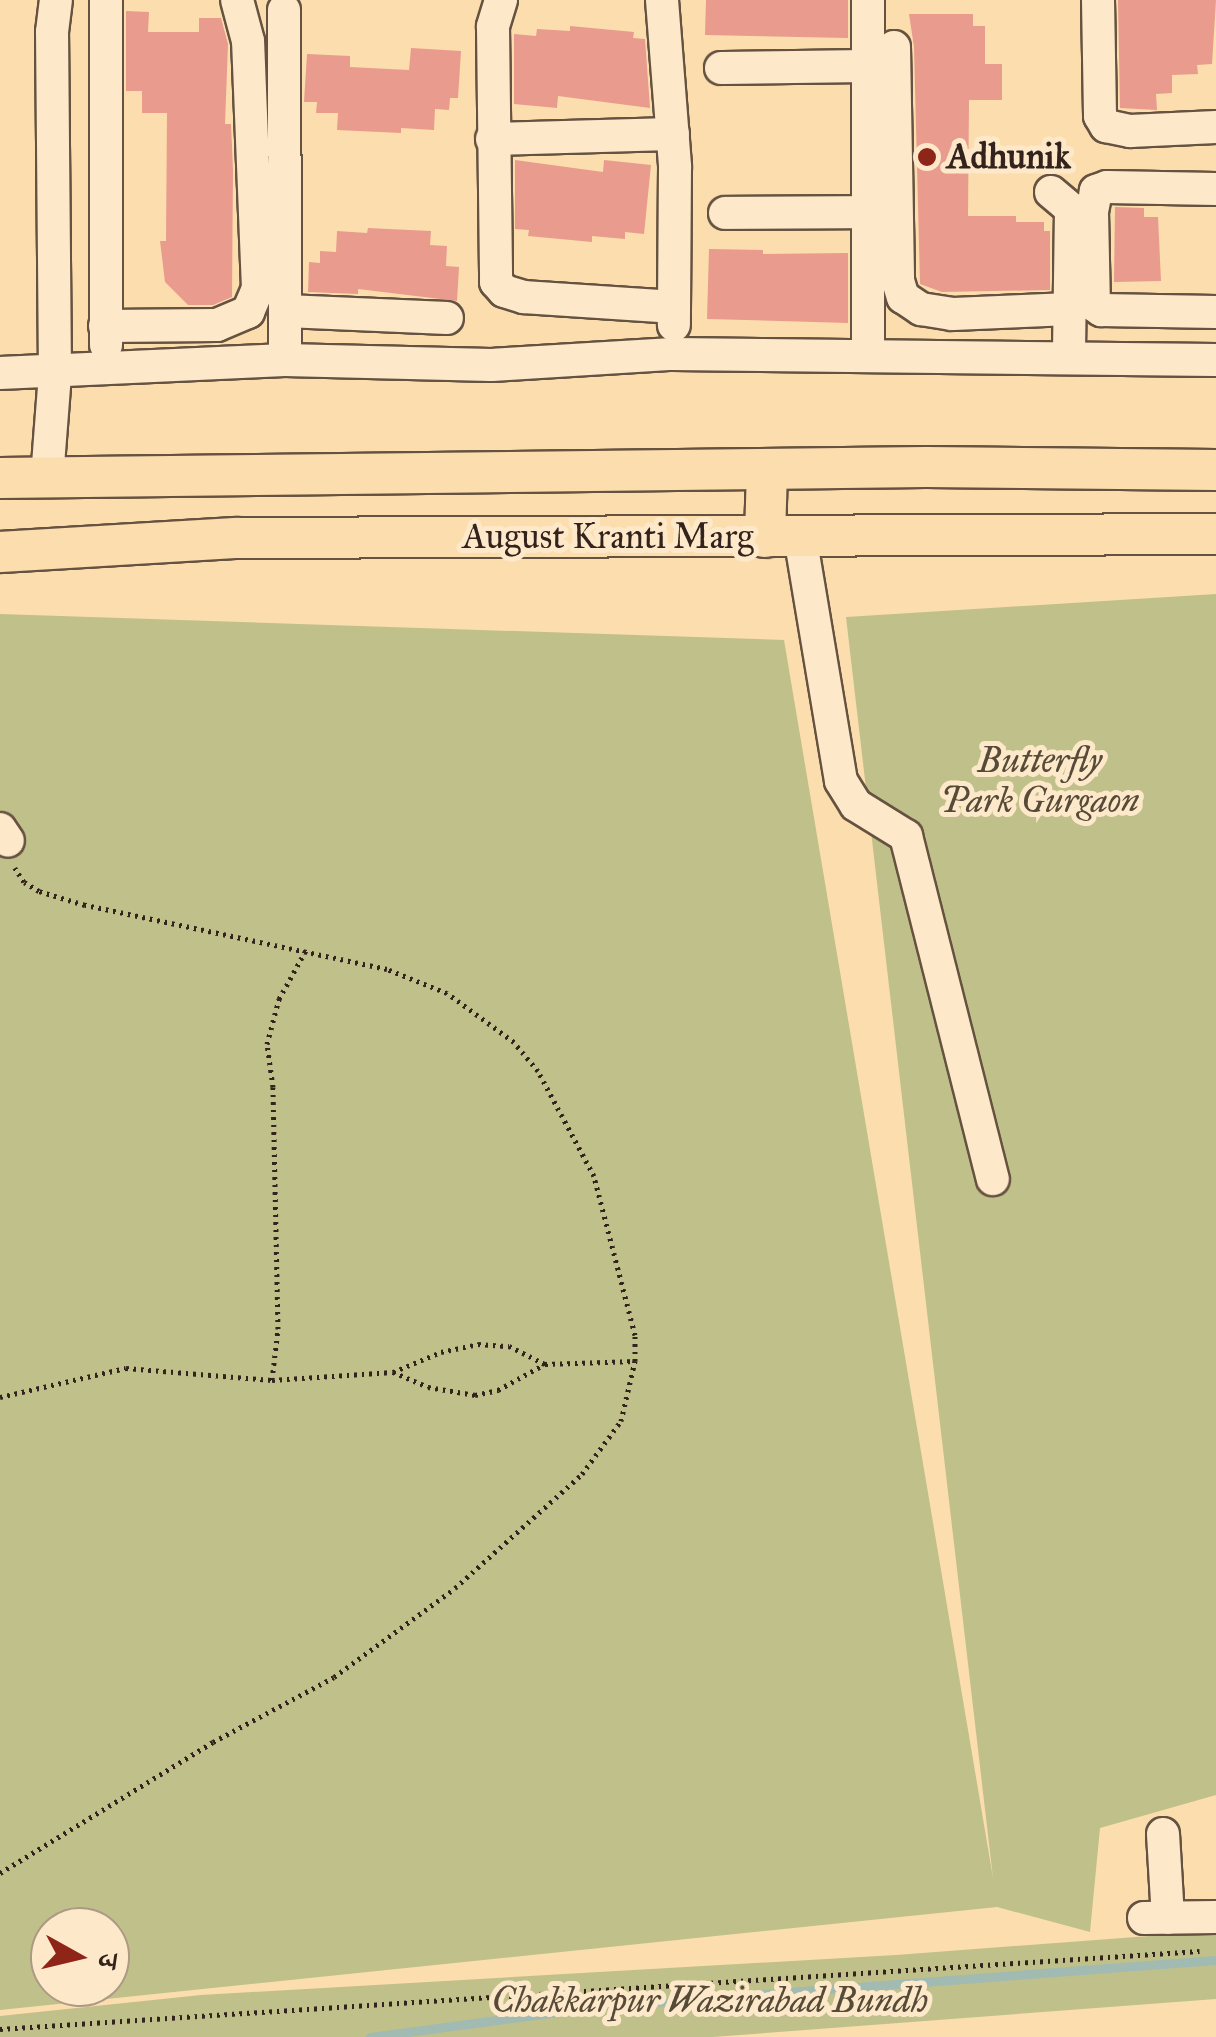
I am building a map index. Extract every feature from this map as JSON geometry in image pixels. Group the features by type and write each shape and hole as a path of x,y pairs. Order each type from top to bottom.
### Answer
{"main road":[{"name":"August Kranti Marg","path":"0,478 767,469 1216,470"},
{"path":"767,469 783,537"},
{"name":"August Kranti Marg","path":"0,552 236,538 1216,534"}],"street":[{"path":"47,478 55,373 52,32 56,0"},
{"path":"106,0 107,367"},
{"path":"106,326 217,325 248,312 258,289 248,41 237,0"},
{"path":"501,0 492,27 496,282 504,291 524,297 674,307"},
{"path":"662,0 673,134 674,354"},
{"path":"868,0 881,56 898,281 903,297 921,309 952,314 1071,309"},
{"path":"1098,0 1100,116 1106,126 1130,131 1216,128"},
{"path":"284,10 286,360"},
{"path":"721,68 881,56"},
{"path":"868,356 870,212 881,56"},
{"path":"492,139 673,134"},
{"path":"1216,190 1107,187 1096,191 1092,212 1094,305 1101,310 1216,312"},
{"path":"1051,192 1070,209 1070,358"},
{"path":"725,213 870,212"},
{"path":"286,312 447,318"},
{"path":"0,373 286,360 490,365 674,354 1216,360"},
{"path":"783,537 841,780 856,805 906,836 993,1179"},
{"path":"1162,1834 1156,1918 1216,1917"}],"path":[{"path":"0,1873 213,1742 334,1676 455,1588 582,1474 621,1421 635,1361 635,1335 594,1176 538,1071 514,1042 447,993 387,969 85,905 38,891 24,882 11,863 4,835"},
{"path":"272,1380 278,1329 273,1088 267,1044 278,999 306,950"},
{"path":"0,1397 126,1368 272,1380 392,1372 441,1352 478,1344 508,1346 545,1364"},
{"path":"392,1372 428,1387 476,1395 498,1390 545,1364 635,1361"},
{"path":"0,2029 1216,1950"}],"green space":[{"name":"Butterfly Park Gurgaon","path":"1216,594 1216,1795 1100,1828 1090,1932 997,1907 130,1997 130,1907 30,1907 30,2007 0,2010 0,614 784,640 993,1878 846,617"},
{"name":"Chakkarpur Wazirabad Bundh","path":"1216,1931 1216,1999 713,2037 0,2037 0,2016 86,2007 130,2007 130,2002 201,1995 896,1955"}],"building":[{"path":"706,0 848,0 848,38 705,35"},
{"path":"1118,0 1216,0 1212,64 1197,65 1198,74 1172,75 1172,93 1156,94 1157,110 1120,108"},
{"path":"126,11 149,12 148,32 199,32 199,18 221,18 228,44 225,124 231,124 233,170 232,297 213,305 188,305 165,282 160,241 166,241 167,113 142,113 142,91 126,91"},
{"name":"Adhunik","path":"909,14 973,14 973,26 985,26 985,64 1002,64 1002,100 969,100 968,216 1016,216 1016,222 1044,222 1044,231 1050,231 1050,290 942,292 920,284 914,47"},
{"path":"570,26 634,32 633,38 645,39 650,108 558,96 557,108 514,104 514,34 536,36 537,29 570,31"},
{"path":"411,48 461,51 458,98 450,98 449,110 435,109 434,130 337,130 338,113 316,113 317,102 304,102 307,54 350,56 350,67 409,70"},
{"path":"515,160 603,172 604,160 651,165 644,234 625,232 625,239 592,236 592,242 528,236 529,230 515,229"},
{"path":"1115,207 1144,208 1144,217 1158,217 1161,281 1114,282"},
{"path":"368,228 431,231 430,245 447,246 446,266 459,267 457,301 358,289 358,294 308,292 309,262 320,263 320,251 336,252 337,231 367,233"},
{"path":"709,249 763,250 763,254 848,253 848,323 707,319"}],"waterway":[{"path":"370,2037 602,2006 1216,1960"}],"place":[{"name":"Adhunik","path":"927,157"}]}
